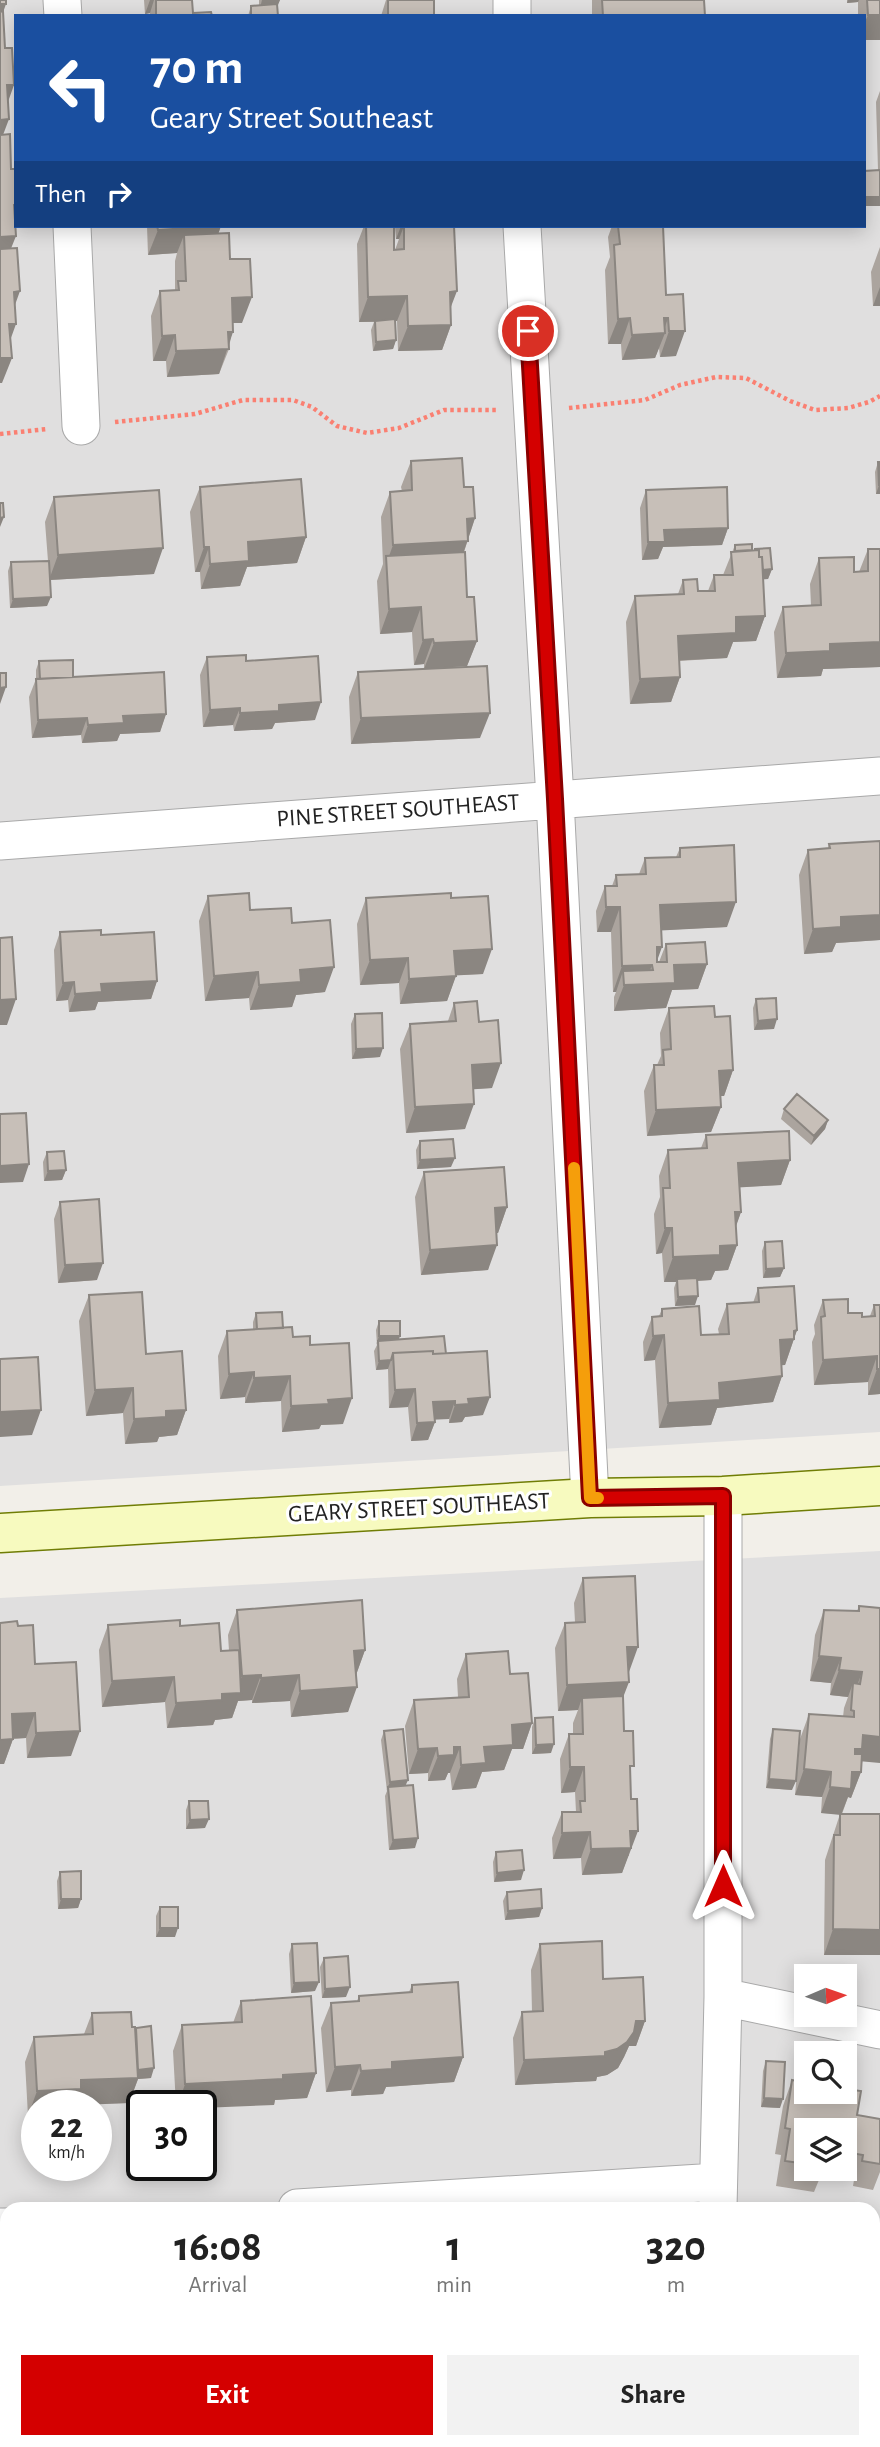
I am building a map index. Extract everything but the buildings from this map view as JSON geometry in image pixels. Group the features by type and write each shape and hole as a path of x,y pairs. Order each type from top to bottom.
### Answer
{"main road":[{"name":"GEARY STREET SOUTHEAST","path":"0,1533 590,1498 723,1496 880,1486"}],"street":[{"path":"72,228 81,426"},
{"path":"522,228 555,799 590,1498"},
{"name":"PINE STREET SOUTHEAST","path":"0,841 880,776"},
{"path":"491,2202 718,2195 723,1997 723,1496"},
{"path":"723,1997 880,2031"}],"path":[{"path":"0,434 195,415 243,400 293,400 312,407 337,426 367,433 399,428 444,410 533,411 645,401 680,385 716,377 746,378 790,401 815,410 848,408 880,396"}],"shaded area":[{"path":"0,0 880,0 880,1432 0,1486"},
{"path":"880,1551 880,2202 0,2202 0,1598"}],"slow traffic":[{"path":"574,1168 590,1498 598,1498"}],"route":[{"path":"528,331 555,799 590,1498 723,1496 723,1886"}]}
